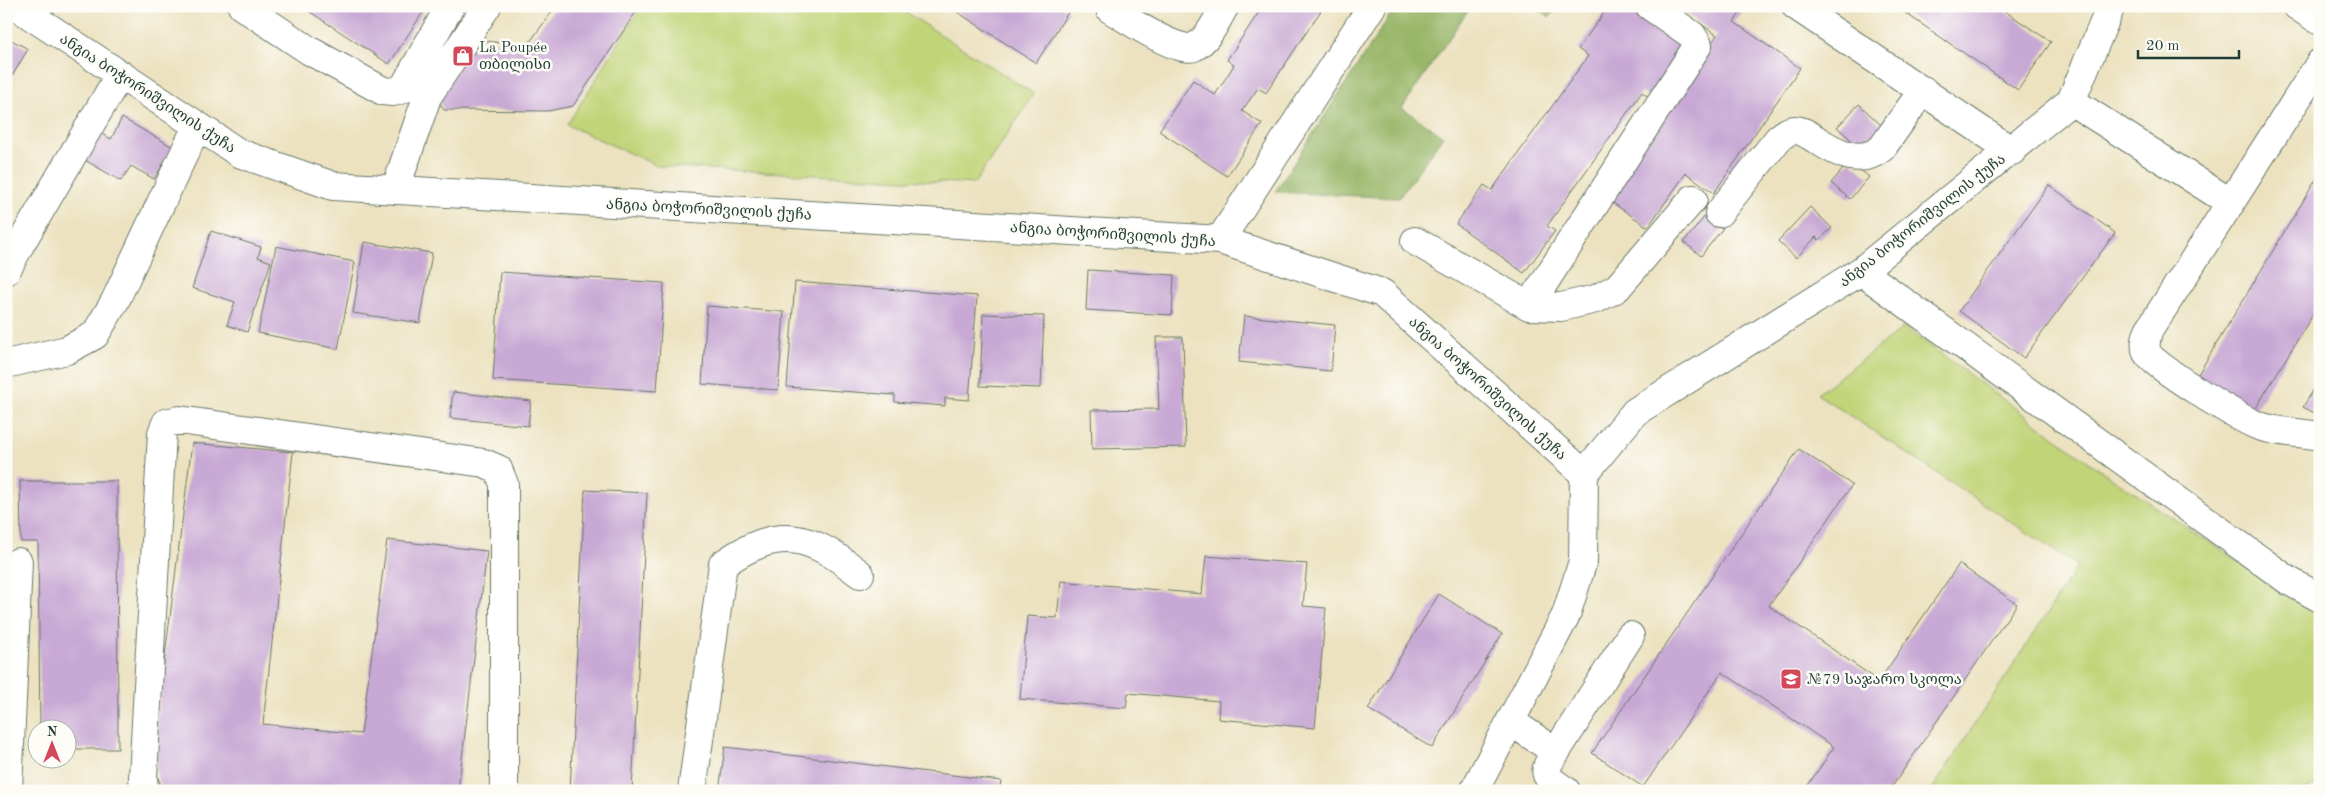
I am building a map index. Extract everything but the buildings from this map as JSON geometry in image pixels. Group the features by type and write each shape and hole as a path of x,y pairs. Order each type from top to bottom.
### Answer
{"street":[{"name":"ანგია ბოჭორიშვილის ქუჩა","path":"16,6 239,153 333,186 1220,240 1382,293 1584,474 1635,412 1861,271 2071,101 2111,6"},
{"path":"242,6 310,51 383,91 393,92 403,89 450,6"},
{"path":"395,190 427,97 487,6"},
{"path":"1110,9 1182,48 1193,48 1205,38 1225,6"},
{"path":"1220,240 1372,6"},
{"path":"1529,306 1698,45 1692,35 1650,6"},
{"path":"1796,6 2012,150"},
{"path":"2297,6 2320,21"},
{"path":"2320,63 2149,330 2145,341 2148,353 2155,363 2259,426 2320,436"},
{"path":"6,271 120,74"},
{"path":"1719,213 1778,139 1786,132 1796,130 1806,133 1833,150 1847,155 1859,157 1873,156 1882,148 1922,90"},
{"path":"2071,101 2231,203"},
{"path":"6,364 67,350 95,335 115,300 197,126"},
{"path":"1415,241 1529,306 1561,307 1596,299 1617,288 1693,199"},
{"path":"1861,271 2281,575 2320,598"},
{"path":"144,791 143,777 162,433 166,423 179,420 484,463 498,469 504,484 504,791"},
{"path":"1474,791 1566,614 1583,561 1584,474"},
{"path":"692,791 723,564 744,549 772,540 796,538 820,546 860,574"},
{"path":"8,791 18,562"},
{"path":"1566,791 1548,778 1545,772 1546,766 1630,636"},
{"path":"1510,721 1556,752"}],"green space":[{"path":"642,6 896,6 1034,94 974,184 658,166 567,125"},
{"path":"1396,6 1471,6 1402,108 1443,136 1399,198 1275,192"},
{"path":"1533,6 1558,6 1550,17"},
{"path":"1904,327 2100,470 2320,615 2320,783 2304,791 1931,791 2078,566 1817,394"}],"place":[{"name":"La Poupée თბილისი","path":"463,56"},
{"name":"№79 საჯარო სკოლა","path":"1791,679"}]}
